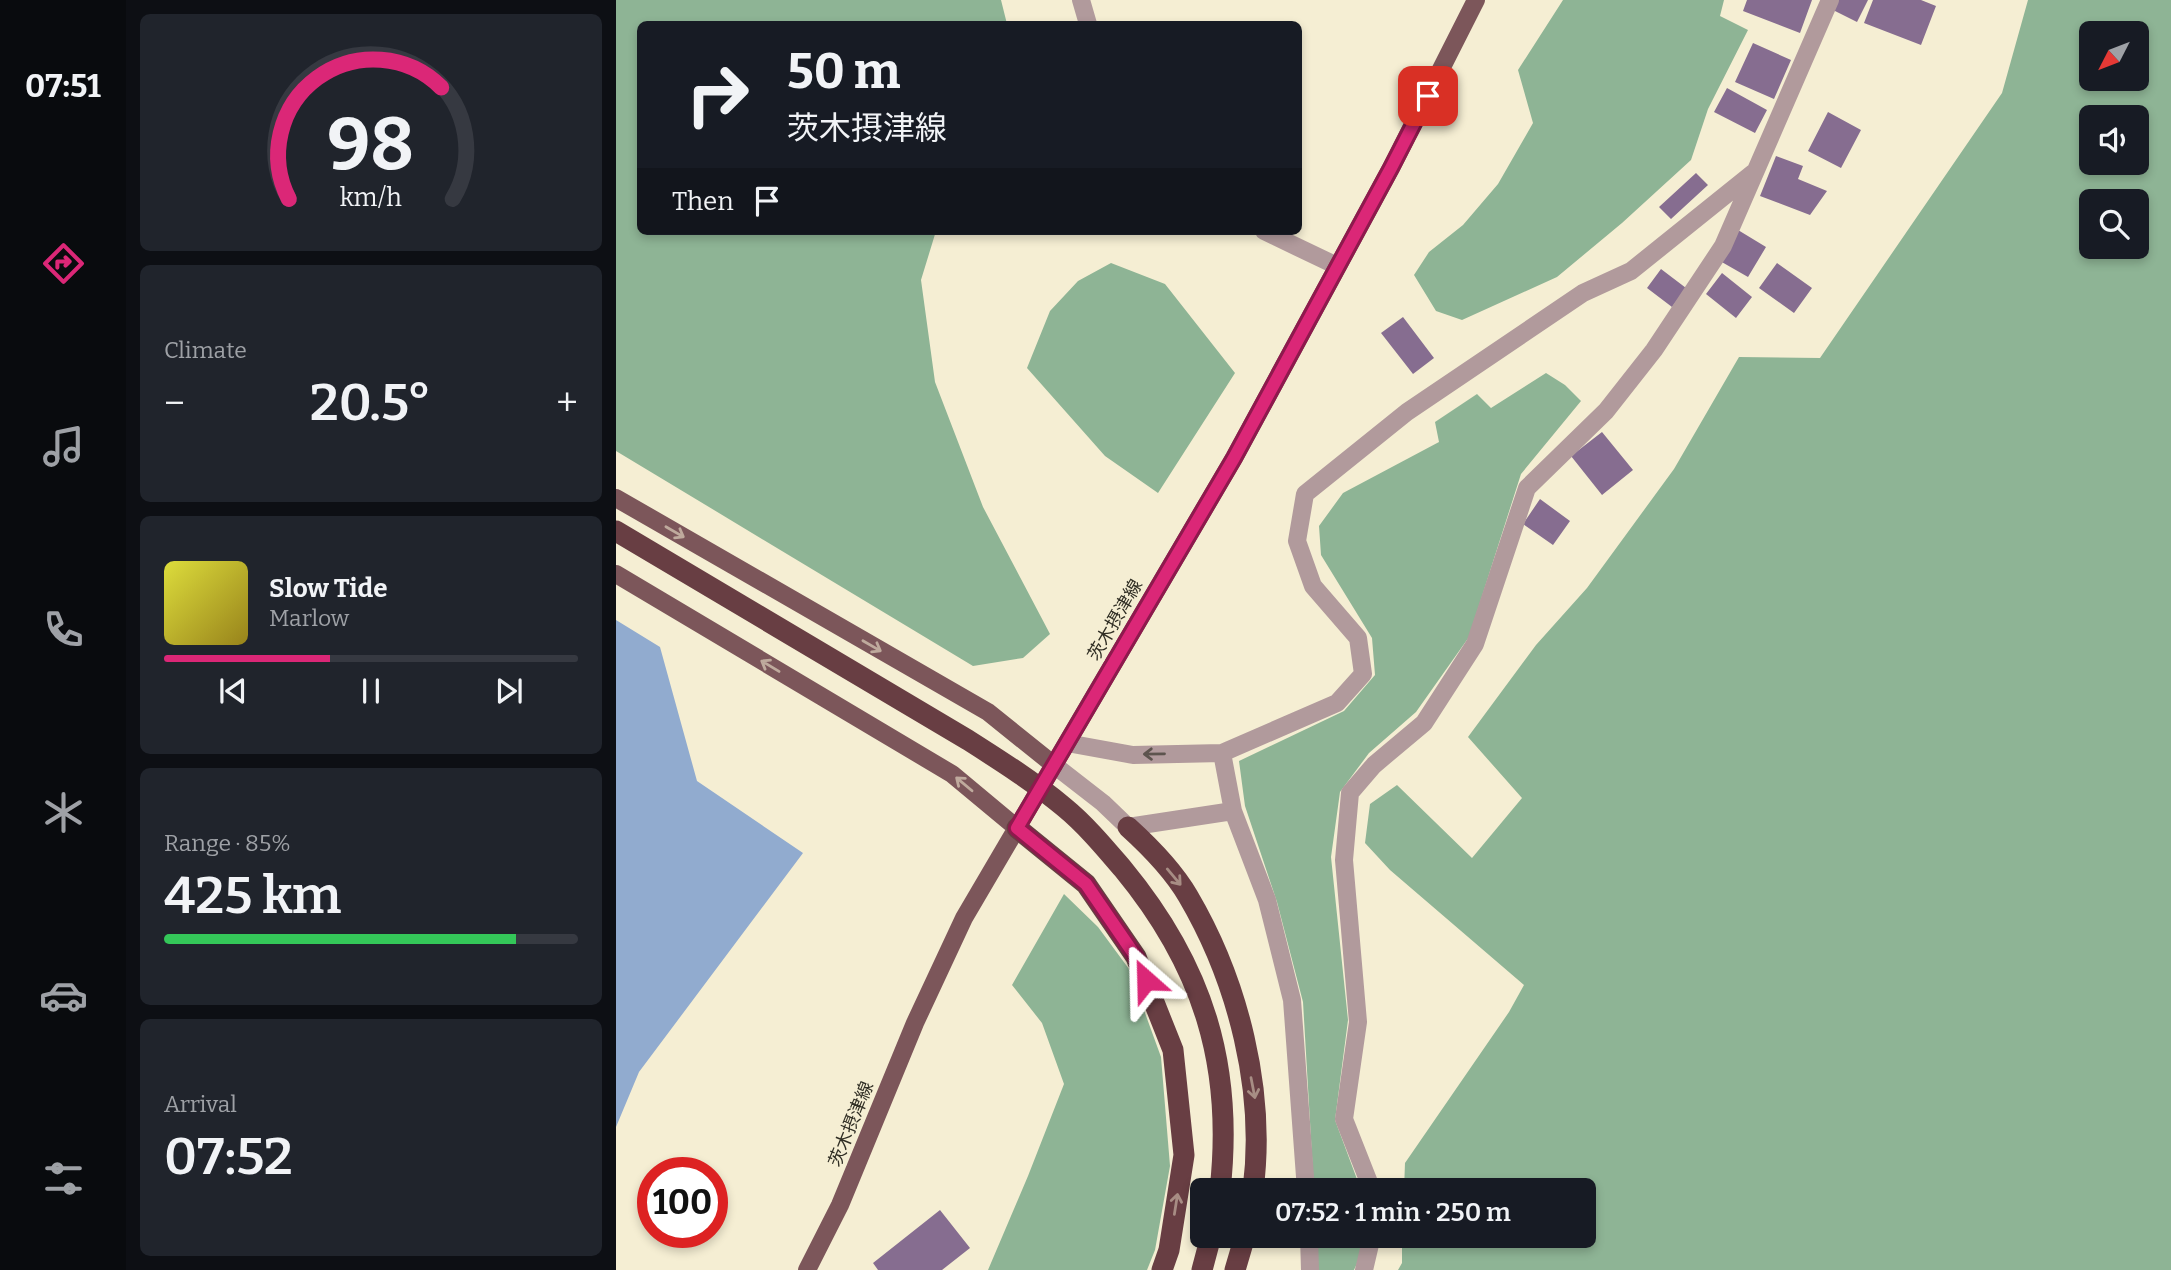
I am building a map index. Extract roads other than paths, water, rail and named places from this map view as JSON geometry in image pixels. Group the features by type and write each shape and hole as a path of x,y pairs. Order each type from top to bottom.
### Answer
{"highway":[{"path":"616,531 1021,774 1066,808 1106,849 1146,897 1174,941 1196,984 1219,1062 1224,1114 1222,1178"},
{"path":"1128,827 1147,845 1187,893 1220,957 1240,1022 1255,1101 1257,1161 1255,1178"},
{"path":"1017,828 1086,884 1136,957 1173,1050 1184,1156 1169,1250 1161,1270"},
{"path":"1202,1270 1208,1248"},
{"path":"1235,1270 1241,1248"}],"main road":[{"name":"茨木摂津線","path":"807,1270 840,1205 915,1023 964,918 1234,458 1391,168 1476,0"},
{"path":"616,498 988,712 1054,765"},
{"path":"616,574 952,774 1017,828"}],"street":[{"path":"1082,0 1087,21"},
{"path":"1367,1178 1344,1119 1358,1022 1344,860 1350,793 1374,765 1424,723 1475,644 1527,488 1606,411 1654,350 1723,246 1830,0"},
{"path":"1067,743 1133,755 1223,753 1337,703 1363,674 1358,638 1313,586 1297,541 1305,494 1407,412 1583,293 1631,271 1755,171"},
{"path":"1272,235 1337,267"},
{"path":"1223,753 1233,811 1267,900 1292,1000 1305,1178"},
{"path":"1054,765 1103,803 1128,827 1233,811"},
{"path":"1309,1248 1310,1270"},
{"path":"1364,1270 1369,1248"}],"water":[{"path":"616,620 660,647 697,781 803,853 639,1072 616,1127"}]}
